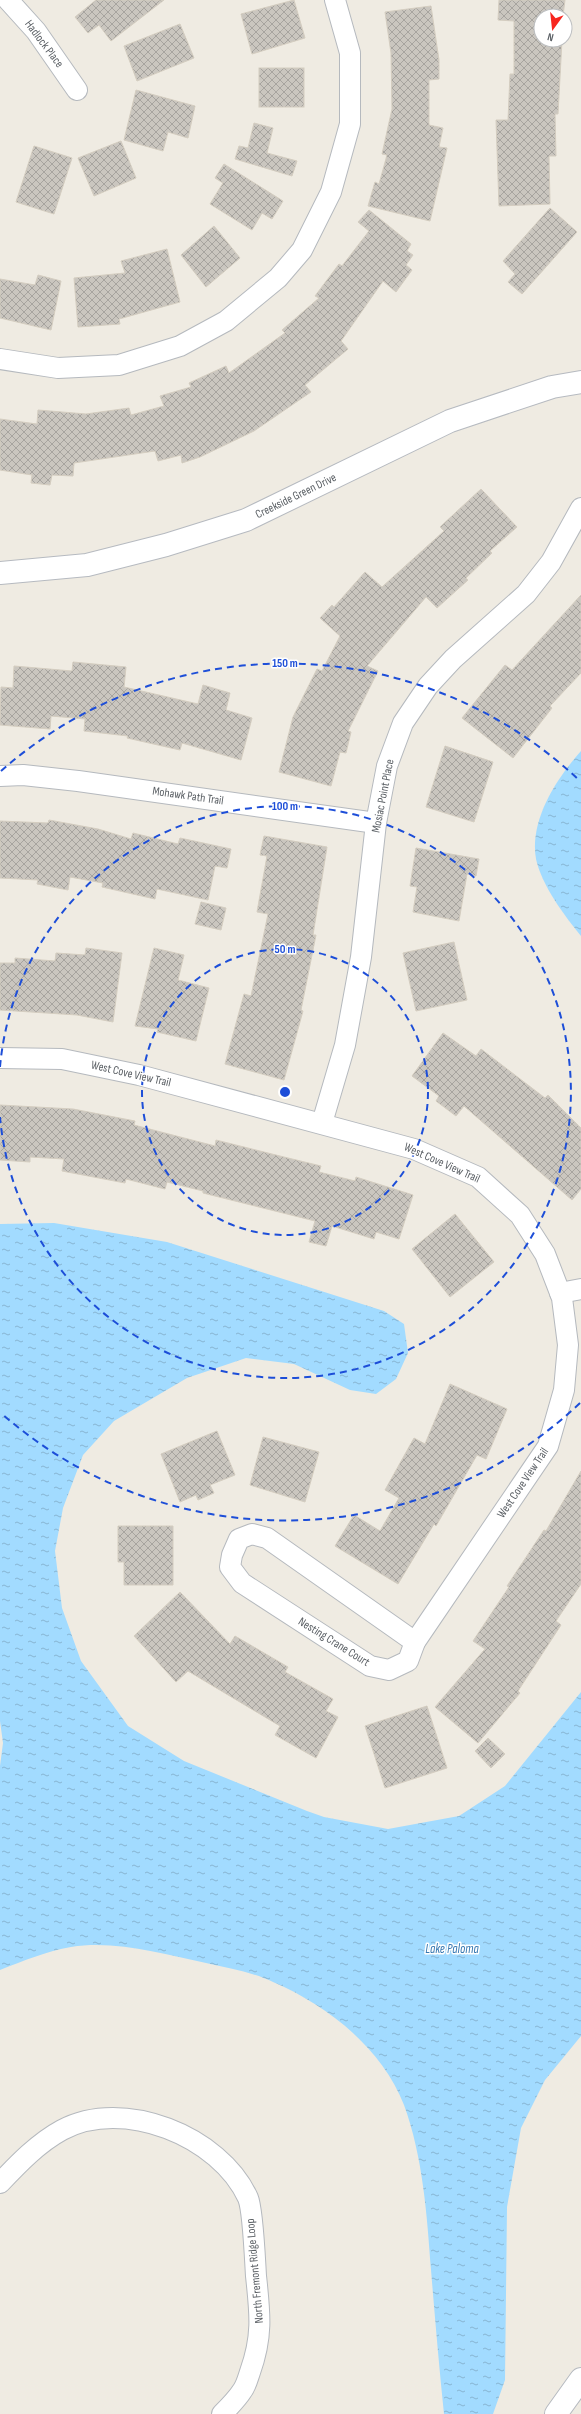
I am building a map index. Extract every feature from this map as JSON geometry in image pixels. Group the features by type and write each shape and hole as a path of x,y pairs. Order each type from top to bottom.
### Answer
{"main road":[{"name":"Creekside Green Drive","path":"0,573 87,565 166,545 246,520 450,421 552,387 581,382"},
{"path":"556,2414 581,2380"}],"street":[{"name":"Hadlock Place","path":"8,0 36,31 77,90"},
{"path":"0,359 58,368 119,365 180,346 206,332 226,321 278,278 302,250 331,192 350,124 350,53 335,0"},
{"name":"Mosiac Point Place","path":"322,1122 345,1045 361,957 376,824 387,766 403,723 428,686 453,659 526,594 551,562 581,508"},
{"name":"Mohawk Path Trail","path":"0,776 23,775 78,780 376,824"},
{"name":"West Cove View Trail","path":"0,1058 62,1059 139,1075 322,1122 414,1149 478,1177 520,1215 544,1254 560,1293 574,1338 564,1390 548,1446 415,1642"},
{"path":"560,1293 581,1289"},
{"name":"Nesting Crane Court","path":"252,1534 267,1538 415,1642 408,1661 389,1670 370,1666 242,1584 230,1567 232,1555 239,1539 252,1534"},
{"name":"North Fremont Ridge Loop","path":"0,2183 25,2158 62,2130 95,2120 132,2120 166,2127 196,2141 215,2154 249,2199 261,2324 256,2354 243,2390 222,2414"}],"water":[{"path":"581,751 581,936 548,890 536,859 535,844 537,829 547,800 563,774"},
{"name":"Lake Paloma","path":"54,1223 167,1242 384,1311 404,1324 408,1353 396,1379 376,1394 350,1390 294,1364 246,1358 187,1378 114,1421 83,1455 63,1508 55,1551 62,1608 81,1661 128,1726 184,1761 307,1811 324,1817 388,1829 459,1816 505,1786 581,1692 581,2036 545,2080 521,2128 507,2207 505,2380 493,2414 444,2414 426,2207 416,2145 404,2105 394,2084 382,2065 367,2047 350,2031 313,2003 265,1979 248,1973 139,1949 105,1945 71,1947 44,1954 0,1970 0,1766 3,1743 0,1721 0,1224"}],"building":[{"path":"96,0 164,0 111,41 99,25 88,33 75,17"},
{"path":"294,0 305,38 252,54 241,14"},
{"path":"499,0 565,0 564,8 533,8 533,48 562,48 558,114 555,114 556,156 549,156 550,204 499,206 496,120 508,120 510,74 514,74 514,21 498,20"},
{"path":"431,6 439,60 439,79 429,80 429,125 443,128 439,147 447,148 430,221 368,206 375,182 379,184 387,155 382,154 392,109 391,53 385,12"},
{"path":"180,24 194,58 137,81 124,46"},
{"path":"259,68 304,68 304,107 259,107"},
{"path":"136,90 195,106 188,138 168,132 163,151 124,140"},
{"path":"254,123 273,128 267,153 297,161 292,176 235,159 239,146 248,148"},
{"path":"121,141 136,178 94,196 78,158"},
{"path":"34,146 72,158 54,214 16,202"},
{"path":"224,164 283,201 272,219 262,213 252,230 210,204 223,183 215,178"},
{"path":"550,208 577,232 522,294 508,282 515,274 503,261"},
{"path":"369,210 411,244 407,251 413,255 406,265 412,270 396,292 383,281 341,341 348,349 305,385 311,392 254,431 200,457 182,463 181,455 158,461 155,451 74,463 73,476 52,475 50,485 31,483 32,475 0,470 0,419 37,424 38,410 86,414 129,408 131,415 164,406 160,396 191,387 189,383 226,366 229,373 285,333 282,330 319,298 315,296 339,264 342,266 369,231 358,222"},
{"path":"214,226 240,258 206,287 181,255"},
{"path":"167,249 180,302 119,319 120,324 78,327 74,278 125,273 121,261"},
{"path":"38,275 61,281 51,330 0,318 0,279 35,285"},
{"path":"481,489 517,527 490,551 492,553 466,578 468,580 437,608 426,597 367,666 378,671 348,731 351,732 346,753 340,752 331,786 279,772 293,717 317,669 322,671 340,636 320,618 332,605 334,607 365,572 382,587 444,531 440,527"},
{"path":"581,595 581,673 550,706 552,708 513,758 462,718 505,665 512,670"},
{"path":"73,662 126,667 124,687 198,704 203,685 230,693 226,710 252,718 241,760 182,743 180,750 127,738 128,736 84,731 85,719 51,716 50,729 0,725 1,687 13,688 14,666 72,671"},
{"path":"445,746 493,762 474,822 426,807"},
{"path":"49,820 98,829 131,839 133,833 178,844 180,838 231,849 227,868 215,866 208,900 157,889 155,899 102,887 103,883 70,877 68,890 37,884 38,880 0,878 0,821 48,823"},
{"path":"264,836 327,847 313,935 316,935 301,1010 303,1011 284,1080 225,1064 244,994 251,996 268,914 257,912 267,856 260,855"},
{"path":"416,848 479,859 476,876 467,874 459,921 413,912 417,887 410,886"},
{"path":"201,902 226,908 221,930 195,924"},
{"path":"454,942 467,1000 416,1011 403,953"},
{"path":"86,948 122,953 113,1022 77,1015 0,1010 0,963 15,963 15,958 55,961 56,953 85,955"},
{"path":"154,948 184,955 178,980 209,988 196,1041 157,1032 158,1029 135,1026"},
{"path":"443,1033 476,1056 481,1049 545,1098 548,1095 581,1128 581,1189 572,1200 464,1106 456,1116 436,1101 439,1096 412,1076"},
{"path":"0,1105 73,1109 135,1121 134,1125 215,1146 216,1140 321,1166 319,1172 355,1181 356,1177 413,1195 399,1239 376,1232 374,1239 332,1226 326,1246 309,1242 315,1221 203,1193 203,1191 167,1182 165,1189 126,1179 125,1183 62,1171 64,1159 30,1157 30,1162 0,1160"},
{"path":"455,1214 494,1262 450,1297 412,1249"},
{"path":"450,1384 507,1409 486,1459 477,1455 436,1526 434,1524 398,1584 335,1546 354,1515 380,1531 399,1498 385,1490 414,1438 425,1444"},
{"path":"217,1431 235,1475 210,1485 214,1493 198,1500 196,1495 180,1502 161,1454"},
{"path":"263,1437 319,1452 305,1502 250,1485"},
{"path":"581,1471 581,1584 556,1621 561,1625 518,1691 520,1693 478,1743 435,1707 485,1649 473,1641 509,1587 507,1586 544,1530 546,1531"},
{"path":"118,1526 173,1526 173,1585 124,1585 124,1562 118,1562"},
{"path":"180,1592 230,1644 235,1636 288,1667 285,1672 333,1699 326,1711 338,1717 316,1758 275,1735 280,1726 188,1671 176,1682 134,1636"},
{"path":"427,1706 447,1768 385,1788 365,1726"},
{"path":"488,1738 505,1754 491,1768 475,1751"}]}
